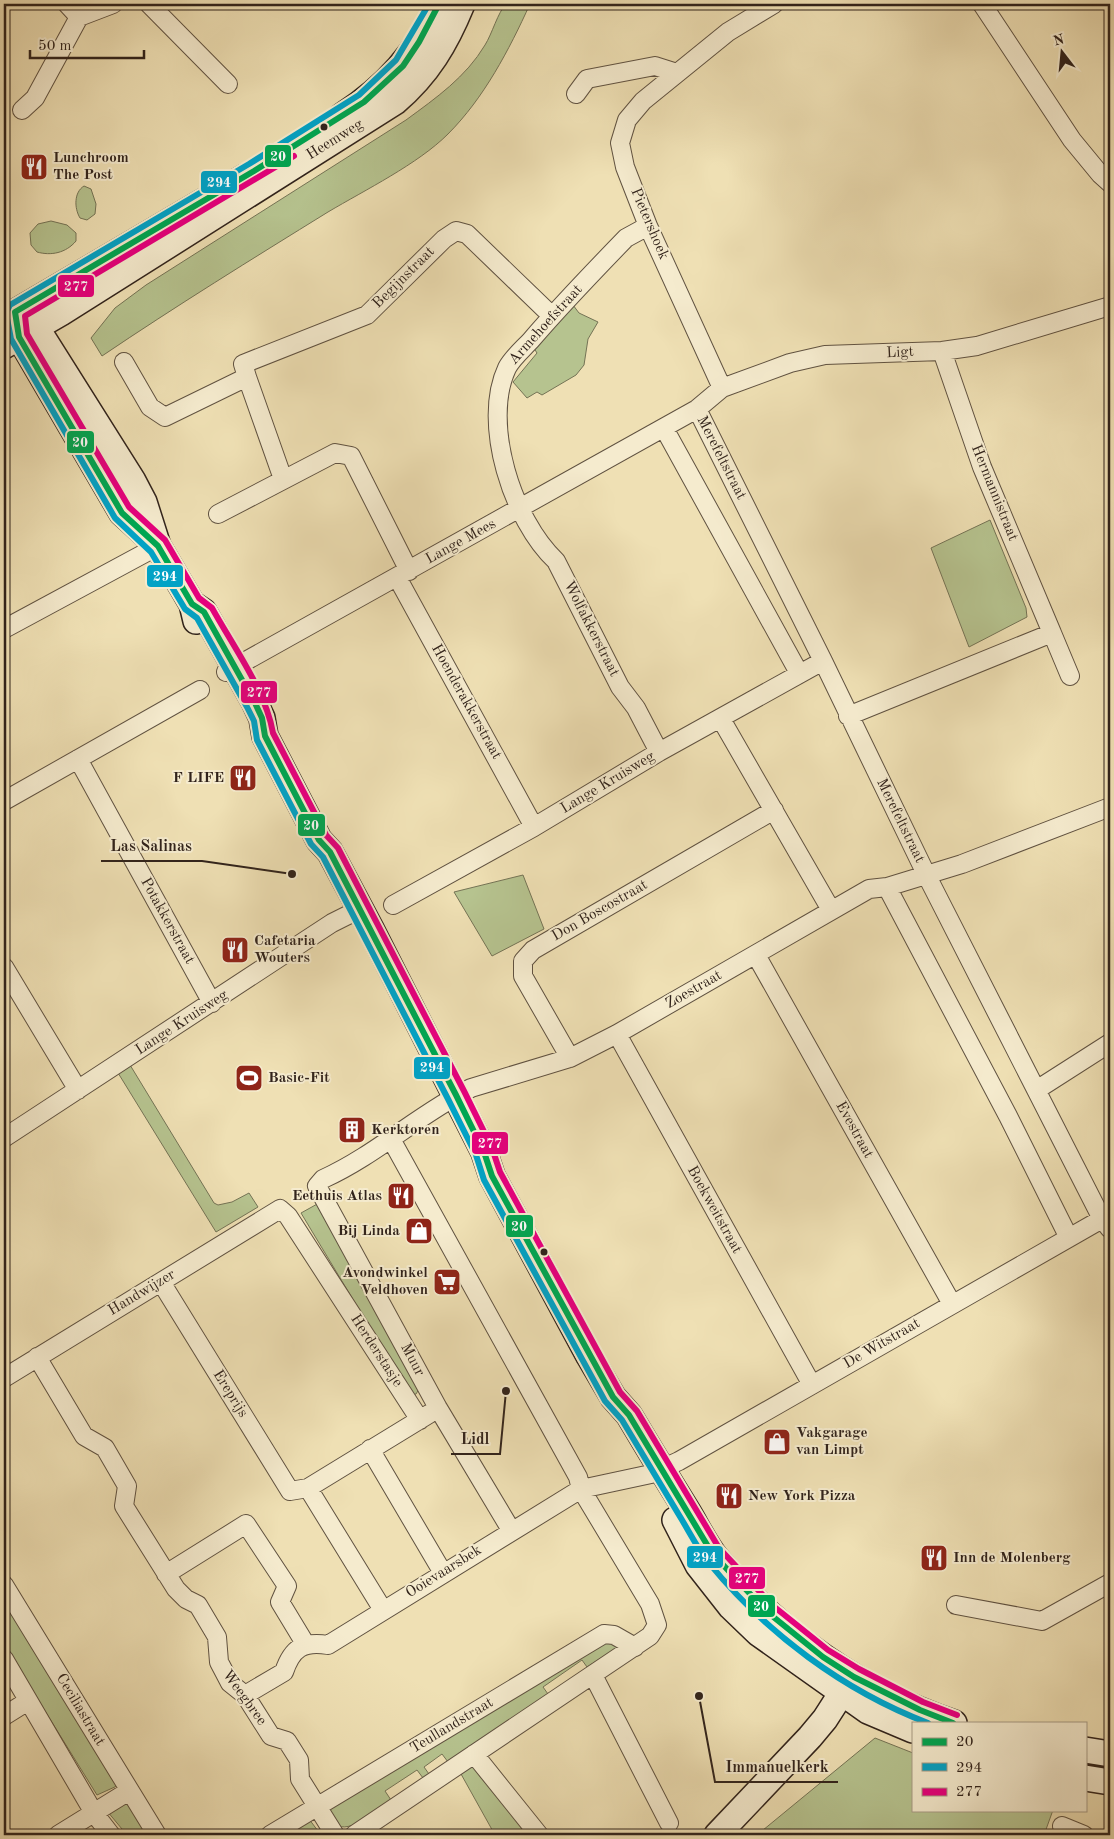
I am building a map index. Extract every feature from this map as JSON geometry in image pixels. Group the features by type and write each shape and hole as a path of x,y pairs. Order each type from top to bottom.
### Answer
{"main road":[{"name":"Heemweg","path":"16,328 254,171 364,102 403,66 419,42 439,4"},
{"name":"Heemweg","path":"16,328 61,313 395,102 415,85 432,64 462,4"},
{"path":"16,328 122,512 158,546 192,604 204,612 230,670 262,718 265,736 319,840 330,852 355,911 451,1098 484,1152 492,1176 613,1397 628,1415 657,1472 698,1565 731,1607 758,1634 842,1681 878,1692 925,1713 951,1722"},
{"path":"842,1681 868,1711 912,1730"},
{"path":"717,1835 764,1788 842,1681"},
{"path":"1086,1750 1110,1754"},
{"path":"1086,1778 1110,1782"}],"street":[{"path":"67,4 79,17"},
{"path":"22,110 35,98 79,17 113,4"},
{"path":"149,4 228,84"},
{"name":"Pietershoek","path":"722,388 648,226 625,167 620,143 627,120 643,101 728,32 774,4"},
{"path":"982,4 1072,140 1100,174 1110,183"},
{"path":"576,94 587,79 654,66 677,73"},
{"name":"Armehoefstraat","path":"519,509 502,464 498,398 508,367 552,316 626,238 648,226"},
{"name":"Begijnstraat","path":"246,377 243,364 367,315 444,239 456,231 467,234 552,316"},
{"name":"Ligt","path":"697,409 722,388 790,363 825,355 942,351 977,346 1110,306"},
{"name":"Hermannistraat","path":"942,351 982,467 1070,676"},
{"path":"124,362 150,407 165,417 246,377 283,479"},
{"name":"Lange Mees","path":"230,670 697,409"},
{"name":"Merefeltstraat","path":"697,409 823,661 927,876 1106,1224"},
{"path":"664,428 799,673"},
{"path":"218,514 335,453 351,456 403,574"},
{"name":"Wolfakkerstraat","path":"519,509 541,547 556,561 620,686 636,708 659,752"},
{"path":"4,629 158,546"},
{"name":"Hoenderakkerstraat","path":"403,574 534,827"},
{"path":"848,716 1052,633"},
{"name":"Lange Kruisweg","path":"393,905 534,827 659,752 823,661"},
{"path":"4,801 200,690"},
{"path":"721,719 831,910"},
{"name":"Potakkerstraat","path":"78,759 212,1003"},
{"name":"Zoestraat","path":"451,1098 471,1088 570,1058 617,1034 869,889 887,887 927,876 1110,807"},
{"name":"Don Boscostraat","path":"570,1058 523,976 522,961 533,950 774,810"},
{"path":"887,887 1008,1116 1069,1238"},
{"name":"Lange Kruisweg","path":"4,1138 355,911"},
{"name":"Evestraat","path":"756,955 952,1304"},
{"path":"4,966 78,1090"},
{"name":"Boekweitstraat","path":"617,1034 812,1385"},
{"path":"1038,1089 1110,1043"},
{"path":"354,1835 650,1636 657,1625 650,1604 581,1490 578,1477 391,1139 451,1098"},
{"name":"Muur","path":"391,1139 323,1179 317,1186 438,1408 511,1530"},
{"name":"Handwijzer","path":"4,1378 280,1209"},
{"name":"Herderstasje","path":"280,1209 288,1216 420,1420"},
{"name":"De Witstraat","path":"657,1472 1069,1238 1106,1224"},
{"name":"Ereprijs","path":"161,1282 290,1491 308,1488"},
{"name":"Weegbree","path":"37,1357 84,1436 105,1448 127,1486 124,1506 166,1574 186,1599 198,1605 217,1637 219,1662 230,1683 245,1695 272,1736 287,1742 299,1760 300,1779 316,1808 335,1835"},
{"path":"382,1610 308,1488 438,1408"},
{"path":"370,1450 443,1573"},
{"name":"Ooievaarsbek","path":"306,1645 310,1642 328,1644 511,1530 581,1490 657,1472"},
{"path":"166,1574 246,1524 287,1586 280,1602 306,1645 290,1655 284,1672 245,1695"},
{"path":"956,1604 1042,1621 1110,1583"},
{"name":"Ceciliastraat","path":"4,1585 157,1835"},
{"name":"Teullandstraat","path":"270,1835 604,1634 614,1635 634,1647"},
{"path":"4,1659 94,1813 111,1835"},
{"path":"593,1675 670,1823"},
{"path":"4,1716 28,1701"},
{"path":"474,1754 540,1835"},
{"path":"58,1835 129,1790"},
{"path":"1062,1826 1084,1835"}],"green space":[{"path":"506,4 530,4 495,73 461,120 436,145 407,166 271,247 102,356 91,338 115,308 146,285 406,120 428,104 460,77 477,57"},
{"path":"84,186 91,189 96,204 95,214 87,220 80,218 76,205 78,192"},
{"path":"51,221 67,225 76,233 76,241 63,251 48,254 37,252 31,245 30,233 38,224"},
{"path":"573,305 579,313 598,322 588,339 584,365 576,375 542,395 537,392 527,398 513,382 537,353 530,342"},
{"path":"990,520 1026,608 1027,617 969,647 931,548"},
{"path":"523,875 544,929 492,956 454,892"},
{"path":"127,1060 214,1203 218,1205 232,1202 249,1193 258,1207 216,1232 115,1068"},
{"path":"319,1203 419,1389 416,1394 413,1395 408,1391 301,1213"},
{"path":"4,1599 117,1786 97,1795 4,1645"},
{"path":"607,1637 617,1648 587,1667 582,1660 543,1687 548,1694 448,1762 442,1754 424,1767 429,1774 423,1778 417,1770 385,1791 391,1800 364,1820 341,1827 334,1822 325,1803"},
{"path":"875,1738 912,1753 912,1812 1052,1812 1044,1835 757,1835"},
{"path":"475,1764 534,1835 495,1835 461,1774"},
{"path":"128,1800 150,1835 127,1835 107,1811"},
{"path":"309,1819 321,1835 279,1835"}],"transit line":[{"name":"294","path":"429,4 396,60 359,95 249,164 10,305 6,313 11,339 115,518 151,552 185,609 197,618 247,707 254,721 257,740 311,844 323,857 448,1099 476,1155 484,1180 605,1401 622,1420 701,1551 731,1589 755,1613 808,1657 866,1694 926,1722"},
{"name":"20","path":"439,4 419,42 403,66 364,102 254,171 15,312 19,337 122,513 158,546 192,604 204,612 255,703 262,718 265,736 319,840 330,852 456,1095 484,1152 492,1176 613,1397 629,1415 712,1553 766,1611 823,1657 854,1677 920,1710 950,1722"},
{"name":"277","path":"294,156 25,316 27,334 129,507 165,540 199,598 212,608 248,669 263,701 273,733 326,835 338,848 464,1091 492,1148 500,1172 620,1392 637,1411 719,1548 772,1605 828,1650 859,1669 923,1702 957,1715"}],"place":[{"name":"Lunchroom The Post","path":"34,167"},
{"name":"F LIFE","path":"243,778"},
{"name":"Las Salinas","path":"292,874"},
{"name":"Cafetaria Wouters","path":"235,950"},
{"name":"Basic-Fit","path":"249,1078"},
{"name":"Kerktoren","path":"352,1130"},
{"name":"Eethuis Atlas","path":"401,1196"},
{"name":"Bij Linda","path":"419,1231"},
{"name":"Avondwinkel Veldhoven","path":"447,1282"},
{"name":"Lidl","path":"506,1391"},
{"name":"Vakgarage van Limpt","path":"777,1442"},
{"name":"New York Pizza","path":"729,1496"},
{"name":"Inn de Molenberg","path":"934,1558"},
{"name":"Immanuelkerk","path":"699,1696"}]}
